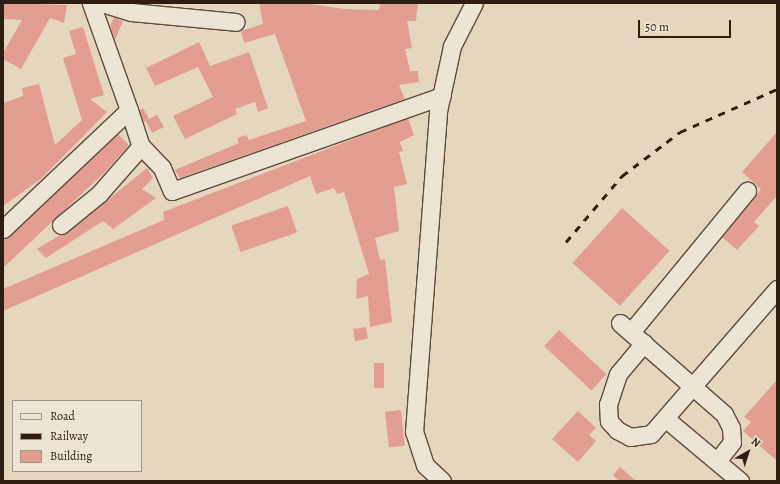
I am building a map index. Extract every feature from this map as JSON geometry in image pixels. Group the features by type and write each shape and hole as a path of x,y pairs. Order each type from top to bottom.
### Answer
{"street":[{"path":"91,3 141,146 162,168 172,191 442,96"},
{"path":"102,3 131,12 236,22"},
{"path":"442,481 425,465 414,432 438,112 452,46 474,3"},
{"path":"3,229 129,110"},
{"path":"61,225 98,194 141,146"},
{"path":"717,461 732,442 731,428 724,414 626,328 747,192"},
{"path":"644,343 618,374 613,385 606,412 609,421 617,430 630,437 639,438 651,434 666,419 692,386 777,289"},
{"path":"666,419 740,481"}],"building":[{"path":"3,3 67,5 64,23 50,18 21,69 3,59 3,53 22,20 3,19"},
{"path":"259,3 304,3 344,9 379,10 380,3 418,3 416,21 407,21 412,48 405,49 410,71 418,71 419,82 399,85 405,99 180,178 175,170 239,143 237,138 246,135 249,140 306,121 275,34 244,43 241,31 263,24"},
{"path":"114,17 123,21 115,40 110,26"},
{"path":"83,27 104,95 90,99 107,112 42,178 3,206 3,103 23,96 22,88 39,84 55,145 82,120 63,58 76,54 69,31"},
{"path":"199,42 210,66 249,52 268,108 258,112 255,102 235,109 237,114 185,139 173,116 213,97 198,67 155,86 146,68"},
{"path":"143,108 149,119 157,115 164,127 152,133 146,121 143,122 140,110"},
{"path":"408,118 414,135 400,142 403,151 399,152 407,184 394,187 399,231 375,238 380,260 385,259 392,322 370,327 368,296 356,299 357,279 369,274 344,192 337,194 334,188 316,194 310,176 3,311 3,289 164,220 163,212"},
{"path":"777,132 777,196 754,222 759,226 737,250 722,237 761,189 742,172"},
{"path":"118,134 129,145 105,172 3,268 3,239 10,236"},
{"path":"147,168 153,178 142,189 156,198 113,229 103,221 46,258 37,249 60,235 67,233"},
{"path":"288,206 297,232 240,252 231,226"},
{"path":"622,208 670,251 620,306 572,263"},
{"path":"366,327 368,339 355,341 353,329"},
{"path":"559,330 607,374 592,390 544,346"},
{"path":"374,363 384,363 384,388 374,388"},
{"path":"777,380 777,461 743,431 751,422 744,417"},
{"path":"401,410 405,446 389,447 385,412"},
{"path":"578,411 596,428 589,435 596,441 578,462 552,439"},
{"path":"620,467 636,481 619,481 613,475"}],"railway":[{"path":"566,242 622,176 680,132 777,89"}]}
